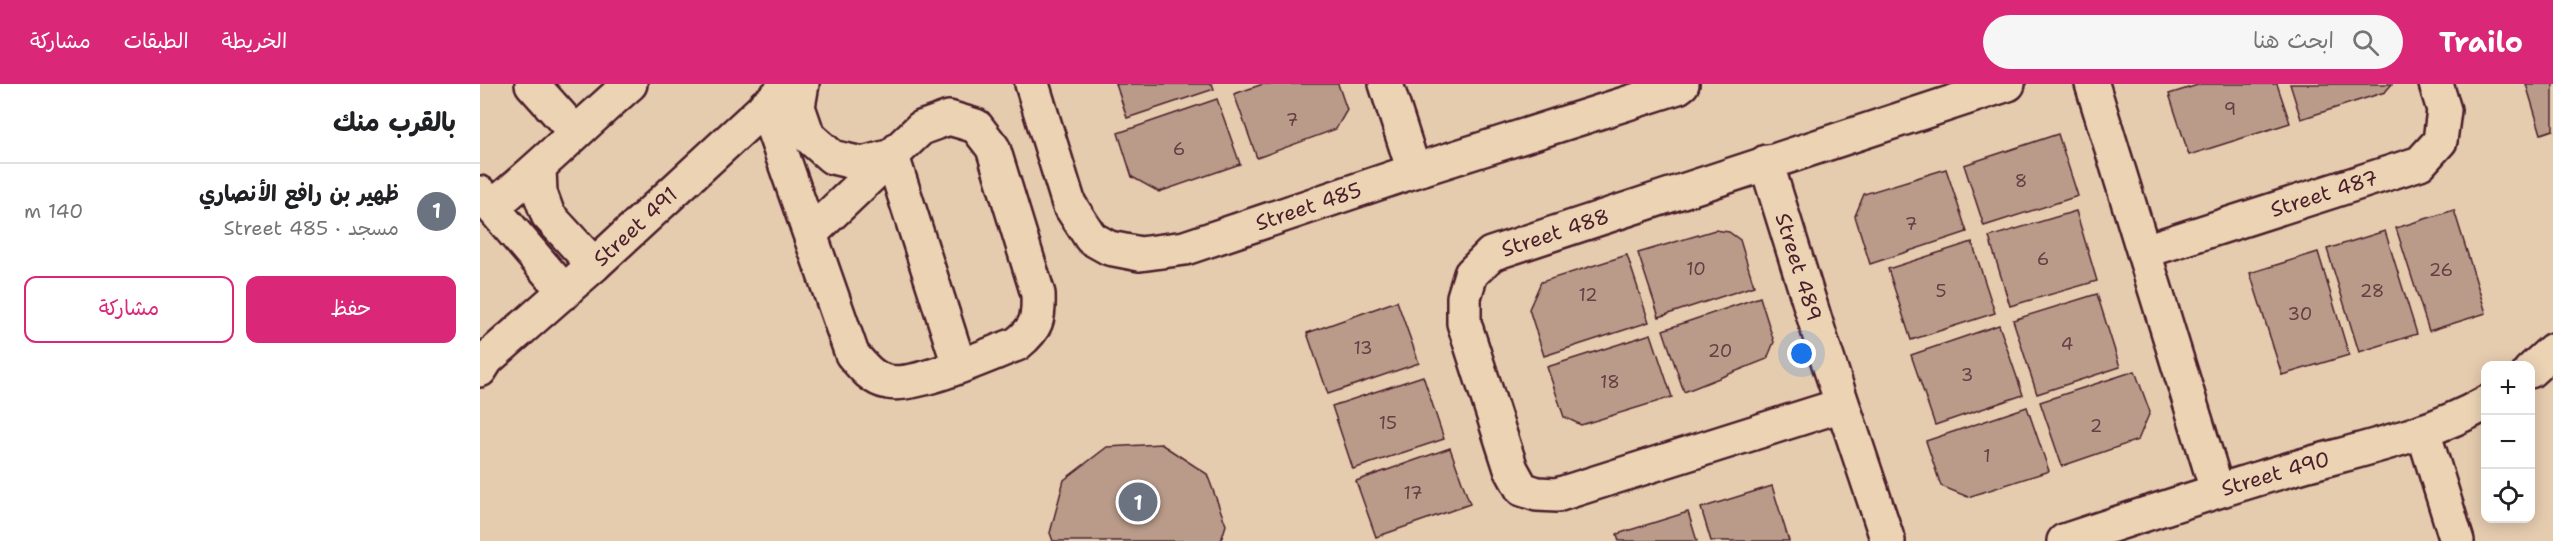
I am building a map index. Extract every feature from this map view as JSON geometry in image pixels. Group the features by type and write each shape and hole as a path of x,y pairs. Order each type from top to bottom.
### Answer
{"street":[{"path":"532,84 575,132"},
{"path":"565,292 486,200 539,169 575,132 630,84"},
{"name":"Street 491","path":"480,370 487,359 565,292 790,84"},
{"path":"802,84 798,107 808,136 832,157 862,164 892,156"},
{"name":"Street 485","path":"1032,84 1069,204 1091,238 1109,248 1140,254 1185,248 1682,84"},
{"path":"1386,84 1414,171"},
{"name":"Street 488","path":"1842,405 1557,495 1537,494 1522,489 1511,469 1464,323 1464,297 1471,274 1491,254 2008,84"},
{"path":"2092,84 2217,490"},
{"name":"Street 487","path":"2145,252 2420,163 2440,141 2444,110 2436,84"},
{"path":"765,106 852,354 867,372 888,382 915,381 1017,345 1030,333 1039,315 1038,294 993,148 976,126 949,118 921,128 810,234"},
{"path":"892,156 959,365"},
{"name":"Street 489","path":"1766,162 1842,405 1888,541"},
{"path":"539,169 540,193 548,215 594,265"},
{"path":"2535,366 2553,350"},
{"name":"Street 490","path":"2064,541 2217,490 2423,431 2481,406"},
{"path":"2423,431 2457,541"}],"building":[{"path":"1116,84 1212,84 1214,89 1127,118"},
{"path":"1263,84 1338,84 1347,110 1336,129 1257,158 1234,94"},
{"path":"2201,84 2277,84 2290,123 2189,155 2169,94"},
{"path":"2290,84 2392,84 2385,92 2301,119"},
{"path":"2526,84 2553,84 2553,130 2541,134"},
{"path":"1217,99 1240,164 1159,192 1132,177 1118,133"},
{"path":"2058,134 2078,196 1984,226 1964,165"},
{"path":"1946,169 1967,232 1870,264 1855,216 1864,194"},
{"path":"2454,210 2486,313 2429,331 2396,228"},
{"path":"2076,211 2097,281 2010,306 1989,237"},
{"path":"1715,230 1729,232 1740,240 1754,286 1659,317 1638,253"},
{"path":"2385,231 2417,334 2359,352 2327,249"},
{"path":"1972,242 1995,313 1911,340 1888,269"},
{"path":"2318,252 2349,355 2282,375 2250,273"},
{"path":"1627,255 1649,322 1544,356 1529,309 1541,282"},
{"path":"2097,294 2120,367 2037,394 2013,320"},
{"path":"1760,297 1774,342 1767,359 1684,392 1663,330"},
{"path":"1397,301 1419,363 1328,394 1307,333"},
{"path":"1999,325 2023,395 1935,425 1911,355"},
{"path":"1651,334 1672,397 1581,425 1564,417 1547,367"},
{"path":"2135,371 2150,412 2138,440 2062,466 2040,402"},
{"path":"1423,376 1444,439 1353,469 1332,406"},
{"path":"2027,407 2049,471 1968,497 1941,486 1926,441"},
{"path":"1161,444 1207,474 1226,525 1221,541 1053,541 1050,533 1064,480 1107,447"},
{"path":"1450,448 1470,504 1376,537 1356,481"},
{"path":"1772,486 1789,541 1711,541 1701,508"},
{"path":"1688,512 1697,541 1619,541 1617,534"}],"place":[{"name":"ظهير بن رافع الأنصاري","path":"1138,502"}]}
